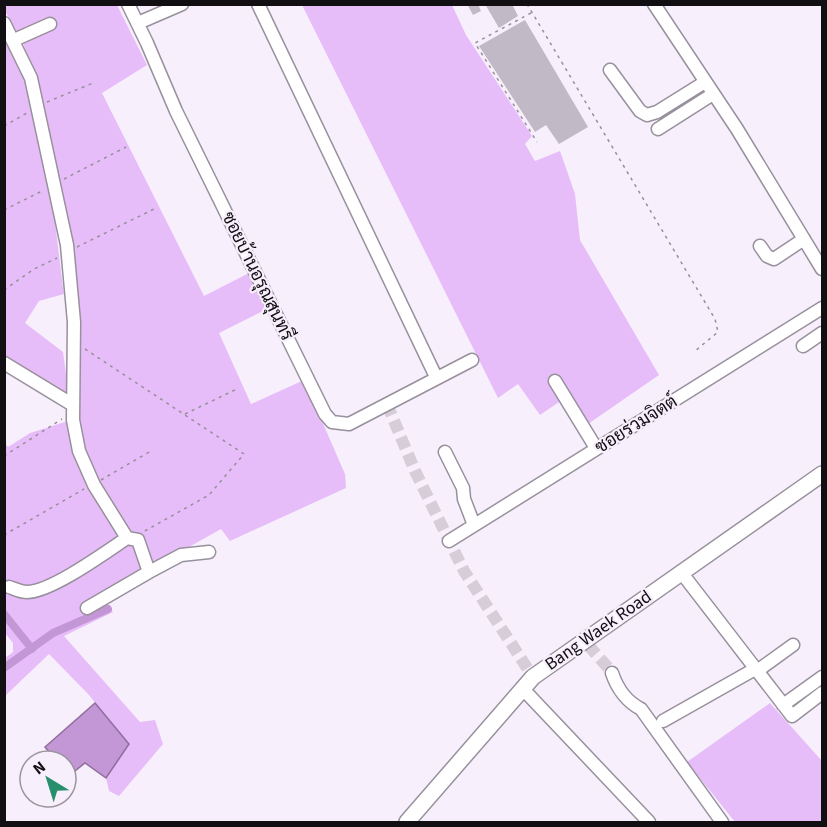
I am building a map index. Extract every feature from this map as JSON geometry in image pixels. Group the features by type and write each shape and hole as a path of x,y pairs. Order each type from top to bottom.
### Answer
{"main road":[{"name":"Bang Waek Road","path":"407,822 522,688 681,572 822,474"}],"street":[{"name":"ซอยบ้านอรุณสุนทรี","path":"128,4 176,111 332,422 349,424 472,360"},
{"path":"258,4 436,377"},
{"path":"654,4 822,269"},
{"path":"138,23 175,6"},
{"path":"4,24 31,78 68,252 75,342 73,408 79,451 93,484 131,538 142,546 149,572"},
{"path":"14,40 50,24"},
{"path":"610,70 640,111 647,115 657,112 705,82"},
{"path":"658,129 712,94"},
{"path":"760,246 767,256 774,259 804,239"},
{"name":"ซอยร่วมจิตต์","path":"450,541 596,448 821,314"},
{"path":"803,346 822,333"},
{"path":"4,363 73,408"},
{"path":"555,381 596,448"},
{"path":"445,452 463,488 464,499 474,525"},
{"path":"9,586 25,592 36,591 92,562 131,538"},
{"path":"87,608 181,555 209,552"},
{"path":"681,572 792,716 822,693"},
{"path":"663,721 756,670 793,645"},
{"path":"611,672 615,683 632,705 641,709 722,822"},
{"path":"783,705 822,677"},
{"path":"522,688 649,822"}],"path":[{"path":"527,4 715,319 718,332 694,351"},
{"path":"532,12 475,43 537,142"},
{"path":"4,126 38,106 93,83"},
{"path":"4,210 126,147"},
{"path":"4,290 34,269 154,209"},
{"path":"75,342 244,454 209,495 131,538"},
{"path":"185,415 239,388"},
{"path":"4,456 73,408"},
{"path":"4,536 151,451"}],"shaded area":[{"path":"5,5 117,5 147,65 102,93 204,296 249,273 267,309 219,333 251,404 304,380 345,474 346,488 230,541 221,529 102,596 113,612 64,636 140,722 155,720 163,744 119,796 109,791 106,778 128,744 89,695 49,654 5,696 5,658 13,652 13,643 4,632 4,442 8,447 30,433 68,421 68,396 5,358 5,36 20,64 40,127 52,195 64,294 39,301 25,323 63,352 68,389 70,230 44,111 23,43 5,11"},
{"path":"302,5 452,5 466,35 532,136 525,144 535,161 560,151 575,194 580,240 659,375 588,424 559,402 540,415 518,384 498,398"},
{"path":"95,703 129,744 106,778 85,763 78,769 78,749 47,749 45,747"},
{"path":"770,703 822,761 822,822 735,822 687,762"}],"building":[{"path":"467,4 478,4 481,11 473,15"},
{"path":"485,4 512,4 518,16 499,28"},
{"path":"525,20 588,127 559,144 546,125 535,132 479,46"}],"waterway":[{"path":"4,668 53,633 108,609"},
{"path":"4,614 32,649"}],"tunnel":[{"path":"387,404 415,471 464,571 533,677"},
{"path":"588,645 611,671"}]}
